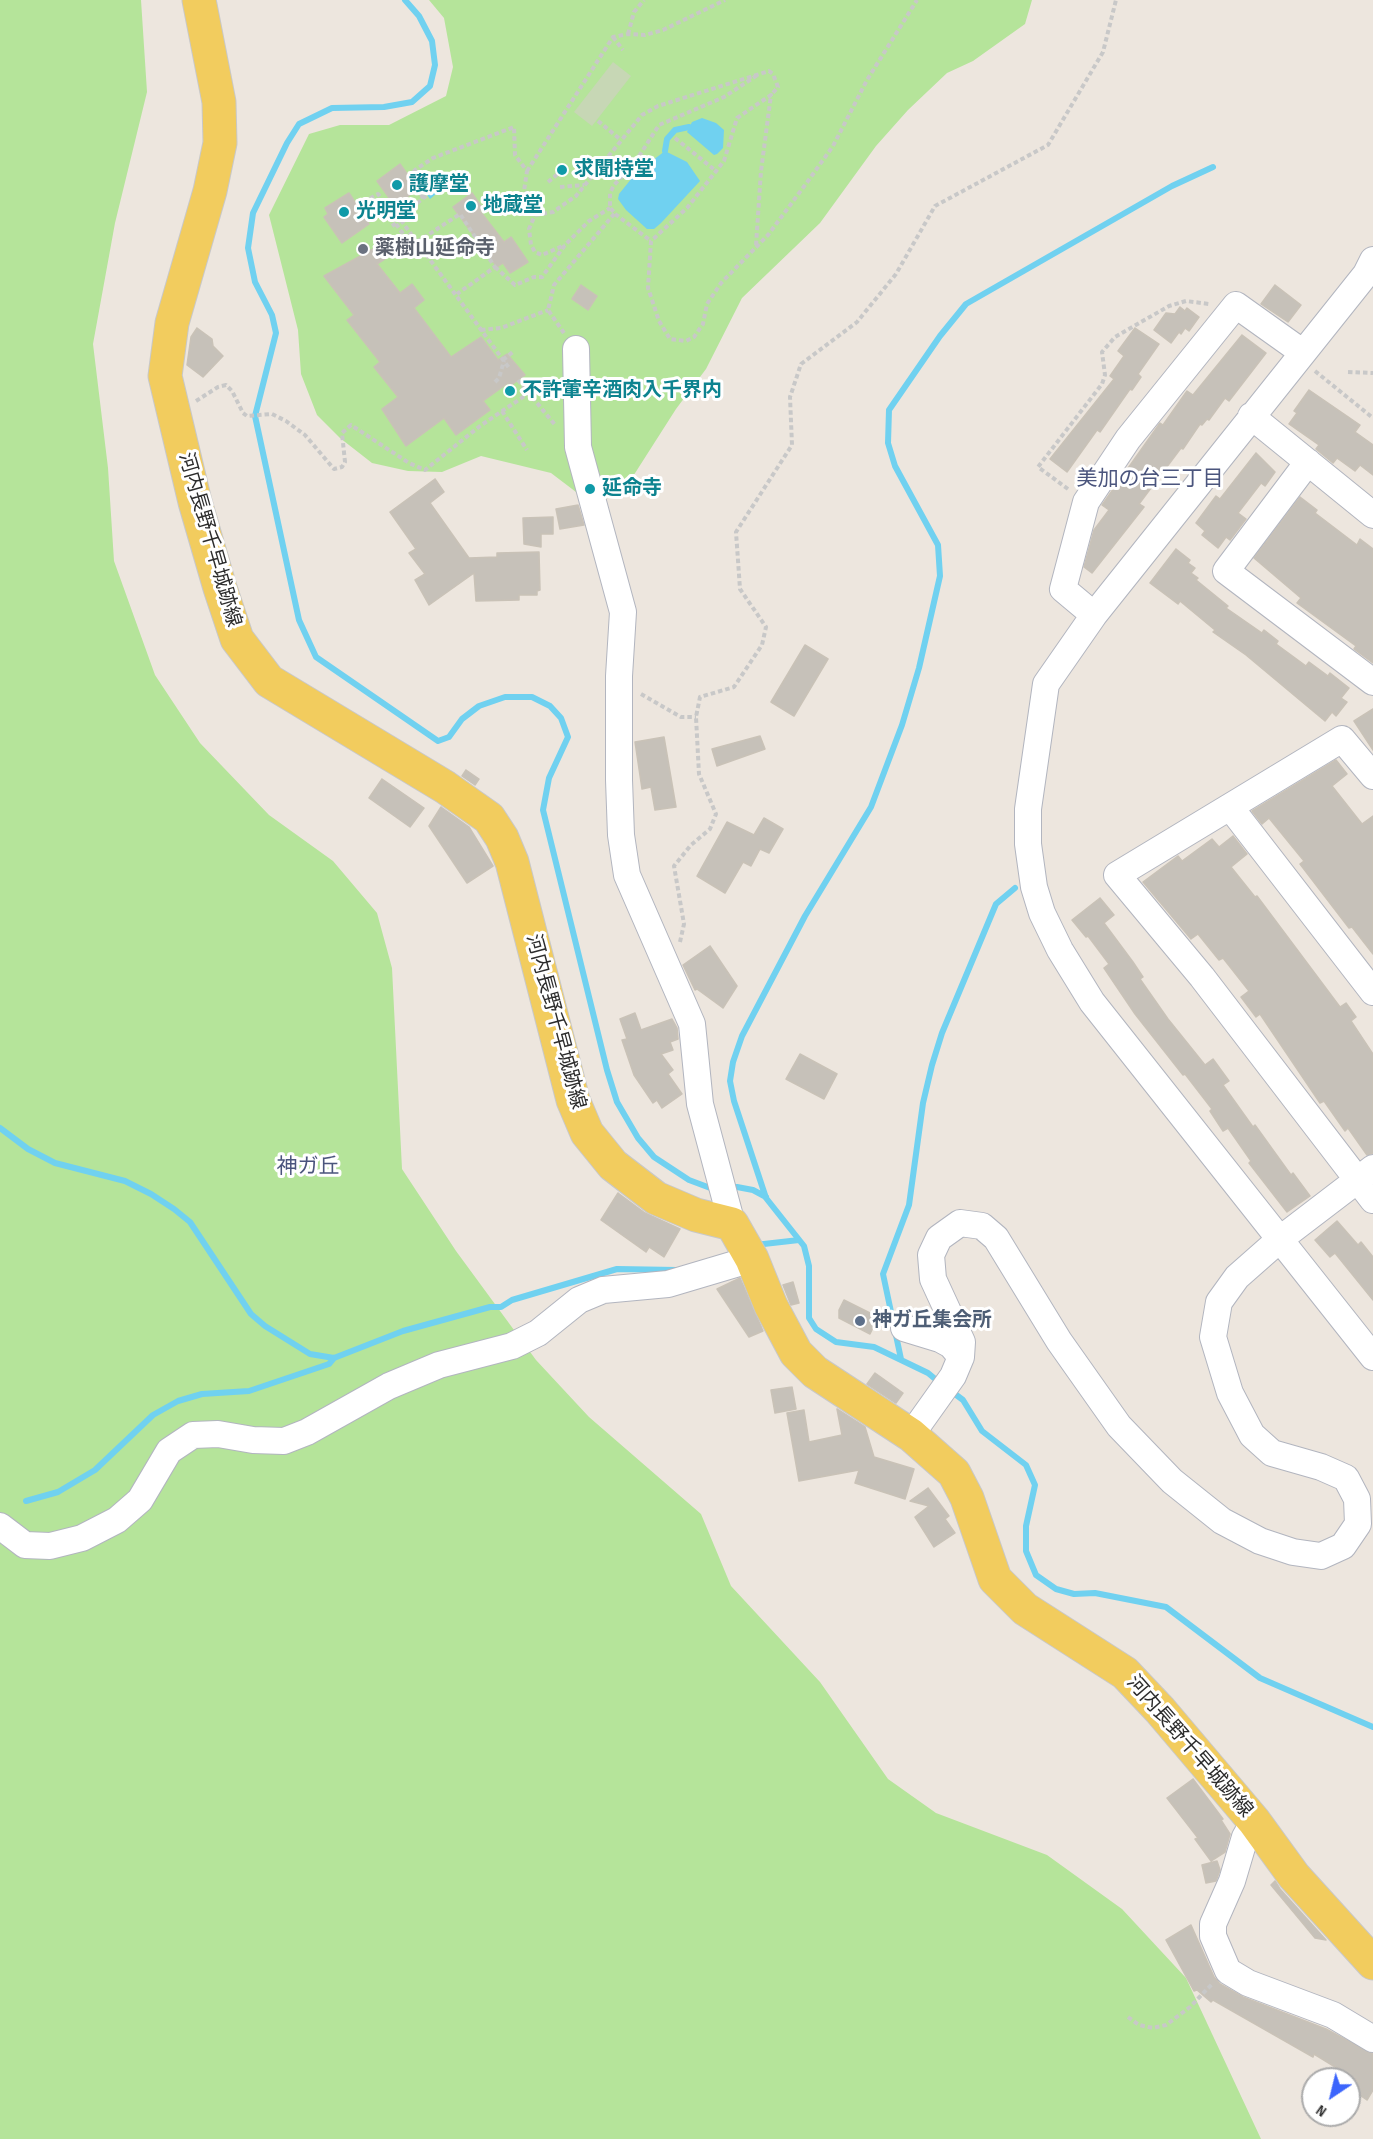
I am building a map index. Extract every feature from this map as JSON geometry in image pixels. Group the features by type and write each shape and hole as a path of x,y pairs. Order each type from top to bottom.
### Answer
{"main road":[{"name":"河内長野千早城跡線","path":"199,0 219,102 220,143 210,191 172,323 165,376 201,523 237,639 269,681 445,788 489,818 502,838 512,862 573,1100 587,1133 613,1165 656,1198 696,1215 732,1224 752,1259 771,1306 796,1353 815,1372 915,1429 954,1473 967,1498 995,1579 1025,1609 1125,1673 1160,1710 1254,1821 1294,1876 1373,1963"}],"street":[{"path":"1373,260 1366,274 1094,615 1046,684 1028,809 1028,844 1034,887 1042,913 1060,950 1092,1002 1373,1357"},
{"path":"1094,615 1063,590 1086,502 1128,439 1236,305 1300,355"},
{"path":"576,349 578,447 623,612 619,676 621,835 627,875 668,963 692,1024 700,1104 732,1224"},
{"path":"1251,416 1373,515"},
{"path":"1308,462 1226,571 1373,682"},
{"path":"1373,776 1342,739 1117,875 1365,1174 1373,1200"},
{"path":"1230,807 1373,992"},
{"path":"915,1429 957,1367 962,1342 933,1279 931,1255 939,1239 960,1222 982,1226 996,1238 1059,1341 1119,1426 1172,1481 1222,1521 1260,1541 1293,1552 1321,1556 1343,1546 1358,1524 1357,1499 1346,1478 1321,1467 1272,1453 1252,1435 1230,1393 1213,1338 1219,1302 1237,1277 1279,1240 1365,1174"},
{"path":"0,1526 25,1545 50,1546 82,1538 117,1520 140,1500 169,1451 193,1435 218,1434 252,1440 284,1441 307,1432 389,1386 439,1365 512,1346 538,1334 579,1300 603,1290 668,1284 752,1259"},
{"path":"904,1328 940,1339 951,1345 957,1367"},
{"path":"1254,1821 1245,1837 1232,1881 1213,1924 1212,1936 1228,1971 1248,1983 1333,2015 1373,2039"}],"path":[{"path":"628,34 634,12 644,0"},
{"path":"565,244 549,253 538,255 535,252 528,237 535,209 525,190 527,171 613,37 628,34 645,35 663,30 725,0"},
{"path":"535,215 553,212 566,204 642,115 658,106 759,74 769,71 773,74 778,87 771,95 737,118 724,161 687,208 651,241 648,288 665,334 670,339 686,341 694,337 701,328 707,304 722,283 768,235 833,146 867,80 917,0"},
{"path":"668,963 680,944 684,924 674,866 691,845 710,829 716,814 699,774 696,717 700,697 734,687 762,645 766,627 740,589 736,532 792,445 790,397 801,364 857,322 896,274 935,206 1048,145 1103,52 1116,0"},
{"path":"613,37 623,50"},
{"path":"651,241 610,208 610,193 614,185 634,164 659,125 724,98 759,74"},
{"path":"756,245 761,171 771,95"},
{"path":"597,121 621,140"},
{"path":"424,196 411,175 415,170 433,158 512,128 516,130 516,155 527,171"},
{"path":"675,138 716,171"},
{"path":"548,182 559,173"},
{"path":"560,187 584,185"},
{"path":"411,208 434,189"},
{"path":"357,206 378,194 406,238"},
{"path":"397,223 413,211 405,198"},
{"path":"417,242 460,214 495,267 515,285 534,277 542,277 565,244 589,220 610,208"},
{"path":"576,349 548,310 554,285 615,213"},
{"path":"397,223 423,251 427,251 428,257 509,368"},
{"path":"457,294 481,273 495,267"},
{"path":"1086,502 1038,467 1102,384 1105,375 1102,352 1115,337 1125,330 1169,306 1186,300 1210,304 1227,317"},
{"path":"481,330 501,328 548,310"},
{"path":"495,382 499,378 504,361 514,351"},
{"path":"1300,355 1373,418"},
{"path":"1347,372 1373,373"},
{"path":"518,380 554,423"},
{"path":"189,406 218,387 226,385 232,391 243,413 250,416 263,413 277,416 302,432 334,469 342,467 345,462 342,433 351,426 409,463 425,470 529,393"},
{"path":"502,411 527,450"},
{"path":"619,676 663,709 681,717 696,717"},
{"path":"1128,2017 1139,2025 1153,2028 1166,2025 1228,1971"}],"green space":[{"path":"0,0 141,0 147,92 115,223 93,344 108,468 114,561 155,675 200,743 269,815 333,861 377,913 392,968 402,1169 456,1251 536,1360 589,1417 701,1514 731,1586 820,1682 888,1779 936,1813 1047,1855 1122,1909 1186,1978 1261,2139 0,2139"},
{"path":"429,0 1032,0 1025,24 973,61 947,73 908,110 876,146 820,223 742,298 706,369 676,409 630,481 605,500 576,492 551,473 481,456 442,472 408,471 372,463 340,438 317,415 301,374 298,330 269,215 309,134 340,125 389,125 446,96 453,67 444,18"},
{"path":"613,62 631,76 592,126 574,112"}],"water":[{"path":"702,118 716,123 724,130 723,148 717,154 714,155 687,132 692,122"},
{"path":"665,151 687,162 700,181 661,223 654,229 647,229 626,210 618,199 619,194 636,173"},
{"path":"433,173 437,179 430,185 436,194 430,199 418,182"}],"building":[{"name":"護摩堂","path":"400,164 418,189 395,206 377,181"},
{"name":"光明堂","path":"349,193 369,224 342,243 324,217 328,214 325,208"},
{"path":"472,193 483,209 480,211 504,242 511,237 528,262 510,273 503,263 497,267 453,207"},
{"path":"397,236 403,247 377,264 400,293 412,284 424,300 414,308 451,357 481,337 498,360 507,354 525,375 510,386 508,383 483,401 490,410 456,435 444,418 406,446 382,409 398,397 374,367 380,362 347,320 354,315 324,276"},
{"path":"581,285 597,296 588,310 572,299"},
{"path":"1275,285 1301,305 1288,322 1261,304"},
{"path":"1180,307 1185,311 1187,308 1199,317 1189,331 1185,328 1181,334 1179,332 1171,343 1154,330 1166,313 1175,314"},
{"path":"197,328 212,339 213,346 223,356 203,377 187,365 191,337"},
{"path":"1135,328 1159,344 1138,374 1141,377 1132,390 1130,389 1100,432 1097,430 1067,472 1050,459 1114,379 1110,376 1124,356 1118,351"},
{"path":"1242,335 1266,353 1229,401 1225,398 1209,420 1200,424 1183,449 1181,448 1139,504 1144,507 1092,573 1084,567 1094,530 1109,510 1102,505 1160,423 1163,425 1187,391 1193,395"},
{"path":"1309,390 1360,425 1355,432 1373,445 1373,475 1360,465 1355,471 1337,458 1333,463 1316,449 1319,445 1289,424 1297,413 1294,411"},
{"path":"1256,453 1275,472 1265,486 1261,483 1238,513 1246,519 1230,540 1226,537 1218,548 1202,535 1205,531 1196,523 1216,496 1220,499"},
{"path":"435,479 444,492 430,503 469,558 497,557 497,553 539,552 540,590 537,591 537,595 519,595 519,600 476,601 474,573 429,605 415,580 425,574 409,553 416,549 390,512"},
{"path":"1300,497 1317,510 1315,513 1357,545 1360,539 1373,549 1373,663 1354,649 1356,646 1297,603 1301,598 1254,558"},
{"path":"578,505 584,525 560,529 556,509"},
{"path":"553,517 553,534 541,534 541,547 524,544 523,518"},
{"path":"1176,549 1190,560 1188,563 1195,568 1191,573 1198,578 1196,580 1228,606 1226,608 1262,633 1264,630 1278,641 1276,644 1306,666 1309,662 1328,676 1330,673 1349,688 1341,698 1347,702 1336,716 1332,712 1325,721 1246,655 1213,632 1215,630 1180,601 1178,604 1150,583"},
{"path":"805,645 828,659 794,716 771,702"},
{"path":"1373,709 1373,750 1354,721"},
{"path":"760,736 765,749 717,766 712,749"},
{"path":"664,737 676,807 655,810 651,787 642,789 635,742"},
{"path":"1336,760 1347,774 1332,786 1362,824 1373,816 1373,954 1352,927 1349,928 1300,864 1304,861 1269,818 1262,824 1252,811"},
{"path":"466,770 479,779 475,785 462,776"},
{"path":"382,779 424,808 410,827 369,798"},
{"path":"441,807 469,827 493,866 467,883 429,826"},
{"path":"764,818 783,829 769,853 760,849 751,866 743,862 725,893 697,876 727,822 754,835"},
{"path":"1233,836 1247,854 1231,867 1255,897 1257,896 1340,1007 1346,1003 1356,1017 1351,1021 1373,1054 1373,1153 1367,1155 1348,1128 1345,1131 1324,1101 1320,1103 1260,1014 1256,1017 1241,997 1249,991 1223,958 1219,960 1198,934 1191,939 1143,882 1178,856 1182,861 1212,839 1219,847"},
{"path":"1100,898 1114,915 1104,923 1143,977 1140,979 1168,1019 1205,1065 1213,1059 1229,1081 1223,1085 1253,1127 1255,1125 1291,1175 1293,1173 1310,1196 1287,1212 1249,1163 1251,1161 1228,1128 1223,1131 1210,1111 1212,1109 1135,1014 1104,968 1109,964 1088,936 1086,937 1072,920"},
{"path":"710,946 737,986 723,1008 697,989 695,990 683,965"},
{"path":"635,1013 641,1030 672,1019 677,1028 678,1039 670,1042 673,1050 661,1054 673,1070 668,1074 682,1094 662,1108 657,1100 653,1103 634,1075 622,1040 627,1039 620,1019"},
{"path":"800,1054 837,1074 824,1099 786,1079"},
{"path":"618,1193 645,1213 680,1229 664,1257 649,1247 646,1252 601,1220"},
{"path":"1337,1221 1358,1245 1361,1242 1373,1257 1373,1300 1335,1253 1330,1257 1315,1240"},
{"path":"740,1278 763,1331 749,1337 717,1289"},
{"path":"793,1282 799,1303 791,1305 783,1285"},
{"name":"神ガ丘集会所","path":"844,1300 878,1317 870,1334 839,1318 839,1310"},
{"path":"875,1373 903,1393 896,1403 867,1384"},
{"path":"792,1387 796,1409 775,1413 771,1390"},
{"path":"837,1409 865,1427 874,1457 914,1469 905,1499 855,1483 859,1470 799,1481 787,1413 804,1410 809,1442 842,1435"},
{"path":"928,1488 949,1516 945,1519 955,1533 934,1547 915,1517 929,1506 910,1501"},
{"path":"1193,1779 1223,1819 1221,1820 1230,1834 1225,1852 1211,1861 1195,1839 1198,1838 1167,1798"},
{"path":"1217,1861 1220,1870 1216,1881 1206,1883 1202,1865"},
{"path":"1275,1881 1326,1940 1315,1938 1271,1885"},
{"path":"1191,1925 1214,1977 1220,1984 1243,1997 1326,2029 1373,2054 1373,2090 1367,2100 1361,2096 1361,2067 1335,2067 1314,2054 1313,2057 1213,2000 1211,2002 1197,1990 1194,1991 1166,1940"}],"waterway":[{"path":"405,0 419,16 432,41 435,65 430,86 412,102 384,107 332,108 299,124 287,143 253,213 248,248 255,282 272,315 276,333 255,416 299,620 316,657 438,741 449,737 462,719 479,706 505,697 532,697 550,706 561,718 568,737 549,778 543,810 607,1070 617,1102 638,1138 654,1157 689,1180 713,1189"},
{"path":"665,151 667,139 675,130 689,127"},
{"path":"940,1383 928,1373 874,1347 836,1342 816,1329 809,1318 809,1266 804,1246 766,1198 734,1101 730,1081 733,1062 742,1036 805,916 871,807 902,725 919,668 940,576 938,545 895,466 888,443 889,410 940,336 966,304 1172,186 1213,167"},
{"path":"901,1359 883,1274 909,1205 923,1103 932,1065 942,1033 996,904 1015,888"},
{"path":"0,1128 28,1149 55,1163 125,1181 174,1209 190,1222 251,1314 265,1326 310,1354 334,1358 403,1331 490,1307 501,1307 512,1300 617,1269 677,1270"},
{"path":"737,1187 753,1190 766,1197"},
{"path":"755,1245 799,1240"},
{"path":"26,1501 58,1492 95,1470 153,1415 178,1401 202,1394 249,1391 329,1364 334,1358"},
{"path":"951,1391 963,1400 982,1431 1026,1465 1035,1485 1026,1526 1026,1551 1036,1575 1056,1589 1074,1594 1095,1593 1166,1607 1260,1678 1373,1727"}],"place":[{"name":"求聞持堂","path":"562,170"},
{"name":"護摩堂","path":"397,185"},
{"name":"地蔵堂","path":"471,206"},
{"name":"光明堂","path":"344,212"},
{"name":"薬樹山延命寺","path":"363,249"},
{"name":"不許葷辛酒肉入千界内","path":"510,391"},
{"name":"延命寺","path":"590,489"},
{"name":"神ガ丘集会所","path":"860,1321"}],"district":[{"name":"美加の台三丁目","path":"1150,480"},
{"name":"神ガ丘","path":"308,1168"}]}
